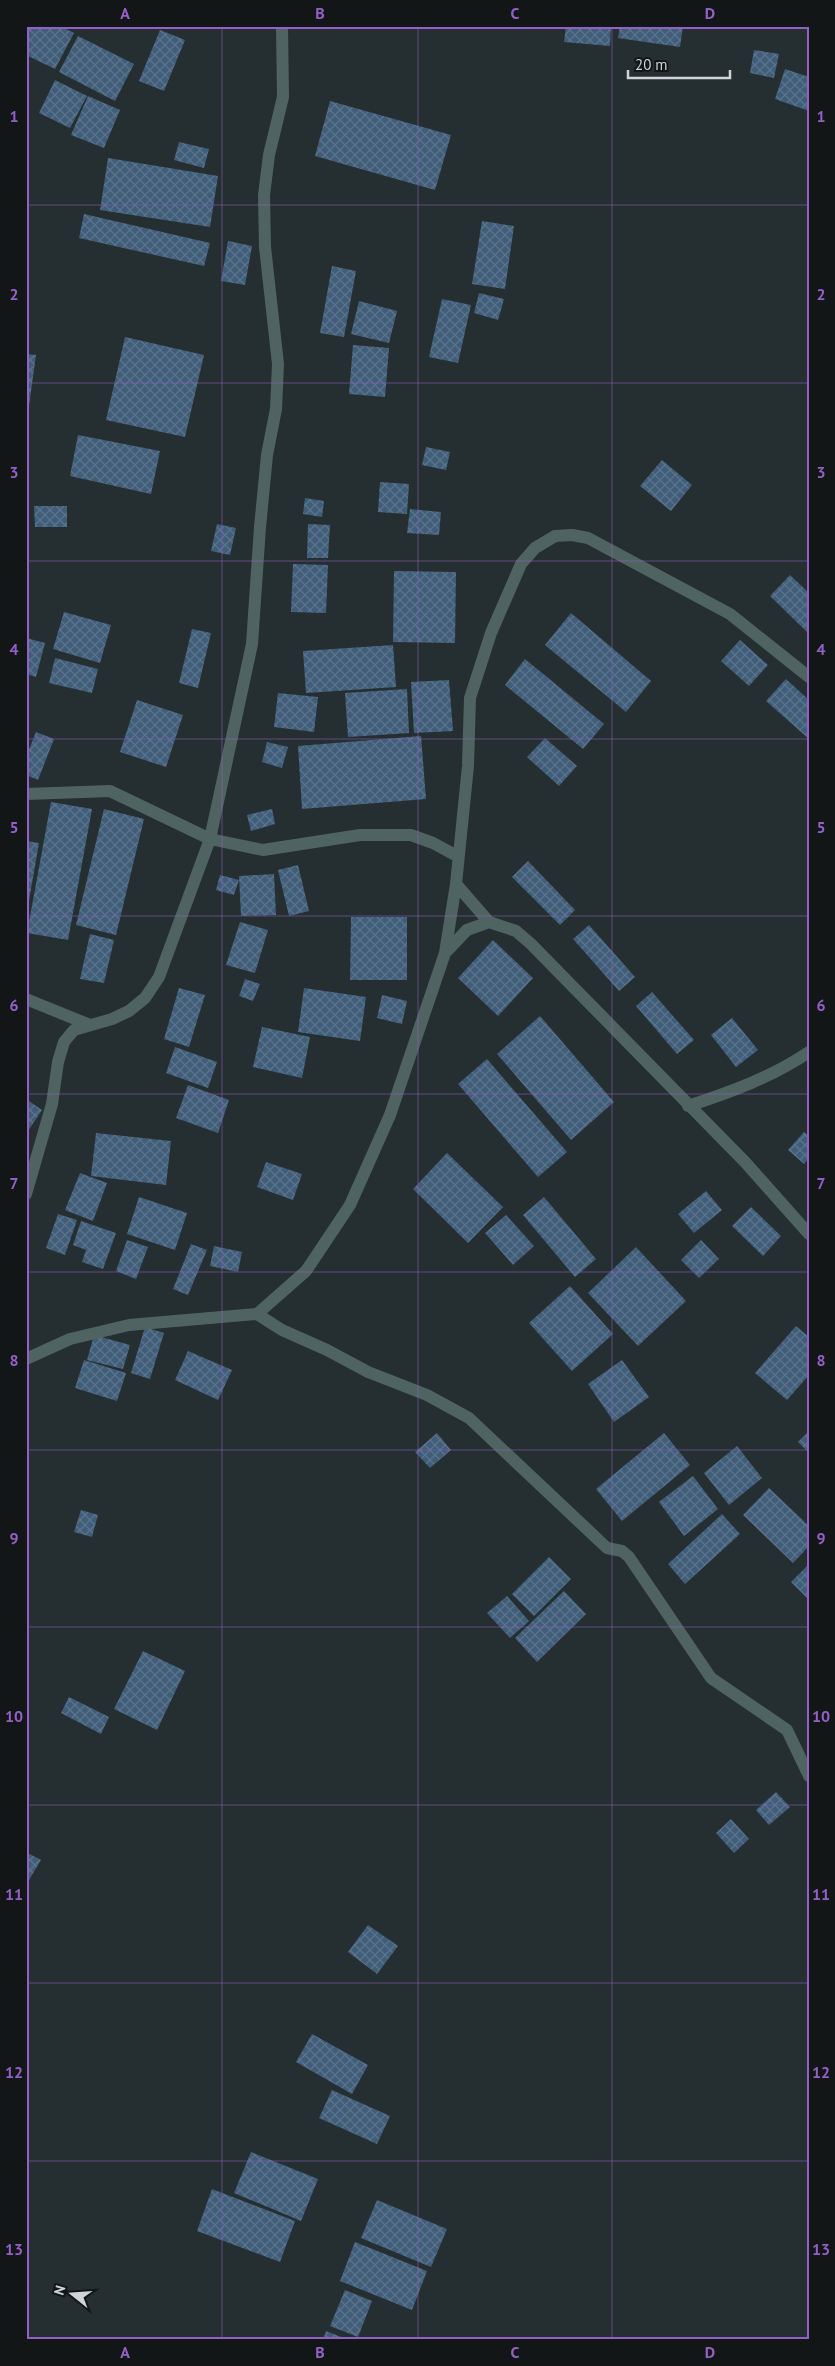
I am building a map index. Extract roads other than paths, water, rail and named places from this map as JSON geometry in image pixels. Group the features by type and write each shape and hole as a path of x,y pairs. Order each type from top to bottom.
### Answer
{"street":[{"path":"26,1194 52,1104 58,1062 64,1042 74,1030 129,1011 145,998 159,977 210,839 252,644 267,455 276,409 278,364 265,247 264,195 269,155 283,97 282,26"},
{"path":"26,1359 70,1339 129,1325 257,1314 306,1271 350,1206 390,1115 444,953 456,884 457,856 468,766 470,698 491,633 521,564 535,548 555,536 572,534 588,538 730,614 809,677"},
{"path":"26,794 110,791 210,839 263,850 360,835 411,835 433,843 457,856"},
{"path":"456,884 489,922 516,931 531,944 745,1162 809,1234"},
{"path":"444,953 467,930 489,922"},
{"path":"26,999 90,1025"},
{"path":"688,1106 734,1091 788,1066 809,1052"},
{"path":"257,1314 282,1330 327,1350 368,1372 427,1395 469,1418 607,1548 622,1551 629,1557 711,1678 787,1730 809,1776"}]}
